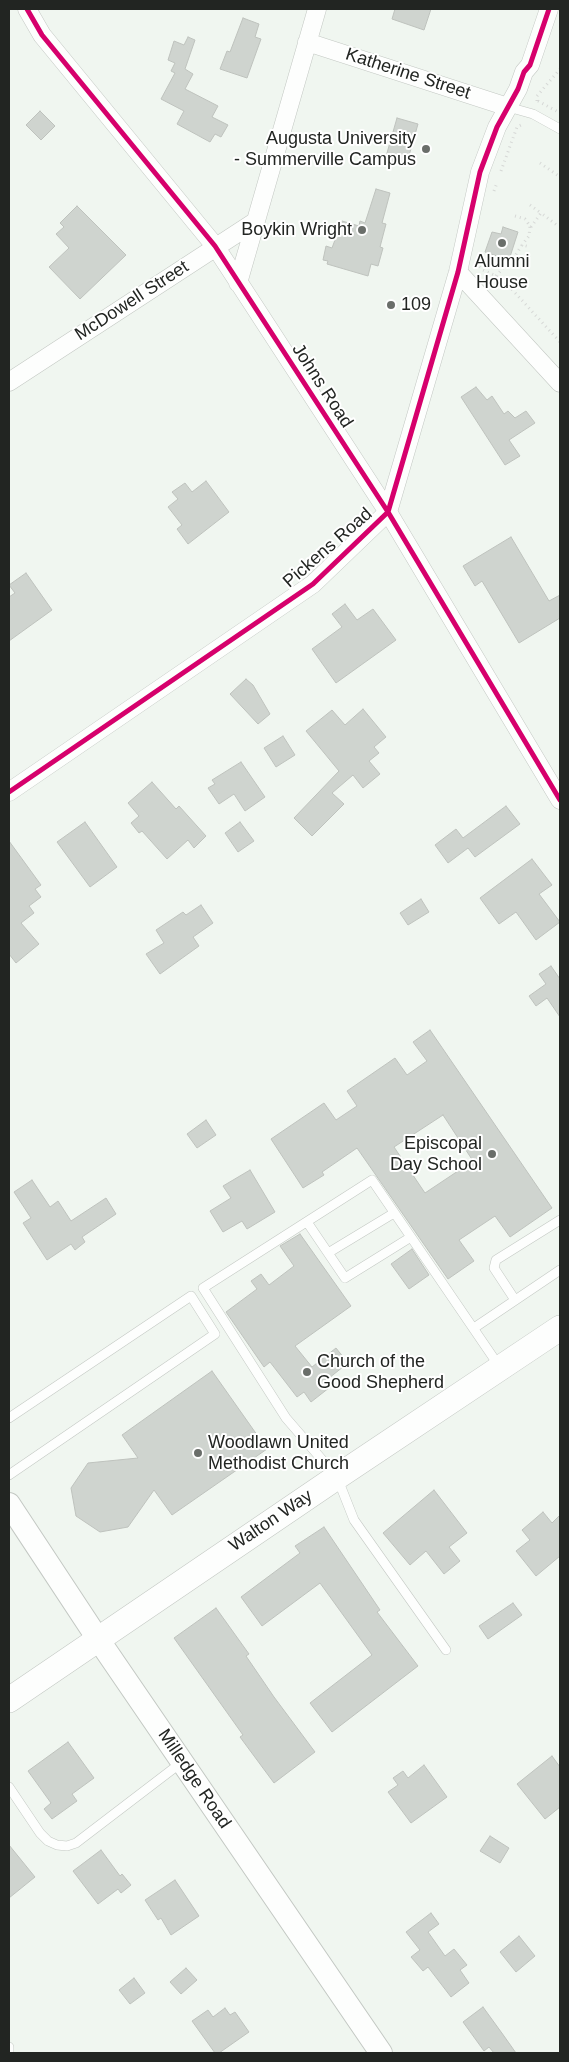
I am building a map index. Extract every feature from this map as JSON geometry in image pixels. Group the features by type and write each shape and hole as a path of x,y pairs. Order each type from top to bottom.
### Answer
{"main road":[{"name":"Walton Way","path":"9,1700 337,1476 501,1369 560,1328"}],"street":[{"name":"Johns Road","path":"27,9 42,35 215,246 388,512 560,800"},
{"path":"238,283 317,9"},
{"name":"Pickens Road","path":"9,792 313,584 388,512 458,272 480,172 497,127 524,72 530,65 549,9"},
{"name":"Katherine Street","path":"307,42 508,107"},
{"name":"McDowell Street","path":"9,382 256,221"},
{"path":"458,272 560,383"},
{"name":"Milledge Road","path":"9,1504 98,1639 381,2053"}],"lane":[{"path":"508,107 533,114 560,129"},
{"path":"9,1418 203,1288 372,1180 501,1369"},
{"path":"328,1253 394,1213"},
{"path":"515,1300 494,1268 496,1260 560,1220"},
{"path":"307,1222 344,1278 411,1237"},
{"path":"474,1328 560,1270"},
{"path":"203,1288 286,1418 337,1476 354,1520 446,1650"},
{"path":"9,1475 215,1334 191,1296"},
{"path":"9,1787 40,1833 48,1841 67,1846 76,1843 182,1762"},
{"path":"9,2047 9,2052"}],"path":[{"path":"560,69 537,96 538,101 560,113"},
{"path":"501,171 517,127 522,124 530,124"},
{"path":"540,163 560,177"},
{"path":"530,205 558,226"},
{"path":"496,276 504,267 510,264 529,236 530,228 541,213"},
{"path":"515,216 525,219 530,228"},
{"path":"522,245 530,247"},
{"path":"475,262 483,270 496,276 519,296 560,342"}],"building":[{"path":"395,9 431,9 424,30 392,19"},
{"path":"243,18 259,24 255,37 261,39 247,78 220,69 227,51 230,52"},
{"path":"188,37 195,40 185,69 193,74 185,89 218,106 212,117 228,125 221,137 215,134 210,142 177,124 184,111 161,99 175,73 171,71 175,63 168,60 174,41 184,45"},
{"path":"40,111 55,126 41,140 26,125"},
{"path":"397,118 418,124 406,166 385,160"},
{"name":"Boykin Wright","path":"376,189 390,193 382,223 386,224 380,247 383,248 378,266 371,264 368,276 327,264 328,261 323,260 326,246 332,248 342,221 359,226 360,221 365,223"},
{"path":"77,206 126,255 80,299 49,267 69,248 56,234 64,227 60,223"},
{"name":"Alumni House","path":"503,227 518,232 509,260 485,252 492,232 501,234"},
{"path":"476,387 487,400 492,396 504,414 508,411 515,418 526,411 535,423 509,440 520,456 505,465 461,397"},
{"path":"206,481 229,512 188,544 177,529 182,525 168,507 178,499 172,492 185,483 192,492"},
{"path":"511,537 549,601 560,595 560,618 519,643 482,581 475,586 463,566"},
{"path":"26,573 52,610 9,641 9,597 15,593 9,585"},
{"path":"345,604 357,620 373,609 396,640 336,683 312,649 342,627 332,614"},
{"path":"246,679 253,685 270,714 258,724 230,694"},
{"path":"363,709 386,737 374,747 379,753 369,761 380,774 363,788 353,775 332,793 344,804 312,836 294,818 339,771 306,731 332,710 345,725"},
{"path":"283,736 295,755 276,767 264,748"},
{"path":"241,762 265,797 245,811 234,794 219,804 208,788 215,784 212,780"},
{"path":"152,782 176,809 179,806 206,836 194,848 188,840 167,859 142,831 139,833 131,823 139,816 128,803"},
{"path":"506,806 520,824 475,857 468,848 448,863 435,845 456,829 463,838"},
{"path":"85,822 117,867 90,887 57,842"},
{"path":"240,822 254,841 238,852 225,833"},
{"path":"9,841 41,885 35,889 41,897 29,906 34,913 21,923 39,944 16,963 9,954"},
{"path":"532,859 552,885 539,894 560,922 536,940 516,912 499,924 480,898"},
{"path":"421,899 429,912 408,925 400,913"},
{"path":"201,905 213,923 193,937 199,946 160,974 146,954 164,943 156,930 183,912 186,915"},
{"path":"551,966 560,979 560,1017 547,998 536,1006 529,996 546,984 539,974"},
{"name":"Episcopal Day School","path":"430,1030 552,1208 510,1237 495,1216 459,1240 474,1261 448,1279 357,1148 322,1172 324,1175 303,1188 271,1139 324,1103 336,1120 357,1106 347,1091 395,1058 407,1075 427,1061 413,1042","holes":["443,1115 473,1161 425,1193 394,1147"]},
{"path":"206,1120 216,1135 197,1148 187,1134"},
{"path":"250,1170 275,1212 247,1229 242,1221 223,1232 210,1211 231,1198 223,1186"},
{"path":"32,1180 50,1207 58,1201 71,1221 106,1198 116,1214 82,1237 85,1242 75,1250 71,1244 47,1260 23,1223 31,1218 14,1192"},
{"path":"300,1234 351,1306 295,1346 312,1367 336,1348 348,1363 329,1378 334,1384 311,1402 304,1392 297,1397 270,1362 264,1367 226,1312 257,1289 251,1281 261,1274 269,1285 294,1266 280,1246"},
{"path":"412,1249 429,1275 409,1289 391,1264"},
{"name":"Woodlawn United Methodist Church","path":"212,1371 267,1449 172,1515 154,1490 128,1527 100,1532 76,1516 71,1488 88,1463 138,1458 122,1435"},
{"path":"434,1490 467,1533 449,1547 460,1561 444,1574 426,1551 410,1565 383,1533"},
{"path":"543,1512 552,1523 560,1515 560,1556 536,1576 516,1551 530,1540 522,1530"},
{"path":"324,1527 380,1610 377,1612 418,1666 332,1732 310,1703 372,1655 320,1583 262,1626 241,1597 300,1553 295,1546"},
{"path":"513,1603 522,1615 488,1639 479,1626"},
{"path":"216,1608 249,1654 246,1656 274,1697 315,1752 274,1783 240,1737 243,1735 174,1638"},
{"path":"68,1742 94,1778 72,1794 77,1801 52,1819 44,1809 51,1803 28,1771"},
{"path":"552,1756 560,1767 560,1807 545,1819 517,1784"},
{"path":"424,1765 447,1797 411,1823 388,1792 398,1785 393,1778 403,1771 408,1778"},
{"path":"490,1836 509,1848 500,1863 480,1851"},
{"path":"9,1845 35,1877 9,1898"},
{"path":"101,1850 120,1876 122,1874 131,1885 121,1893 118,1889 98,1904 73,1871"},
{"path":"175,1880 199,1916 171,1935 161,1918 158,1920 145,1900"},
{"path":"431,1913 439,1924 428,1932 445,1956 454,1949 467,1965 460,1970 469,1983 451,1997 428,1967 423,1971 411,1957 420,1950 406,1932"},
{"path":"519,1936 535,1956 516,1972 500,1952"},
{"path":"186,1968 197,1980 181,1994 170,1982"},
{"path":"134,1978 145,1993 130,2004 119,1990"},
{"path":"483,2007 516,2053 494,2053 489,2047 484,2051 463,2022"},
{"path":"225,2008 230,2015 235,2012 249,2032 219,2053 215,2053 192,2021 208,2010 213,2017"}],"cycle path":[{"path":"27,9 42,35 215,246 388,512 560,800"},
{"path":"9,792 313,584 388,512 458,272 480,172 497,127 518,89 524,72 530,65 549,9"}],"place":[{"name":"Augusta University - Summerville Campus","path":"426,149"},
{"name":"Boykin Wright","path":"362,230"},
{"name":"Alumni House","path":"502,243"},
{"name":"109","path":"391,305"},
{"name":"Episcopal Day School","path":"492,1154"},
{"name":"Church of the Good Shepherd","path":"307,1372"},
{"name":"Woodlawn United Methodist Church","path":"198,1453"}]}
